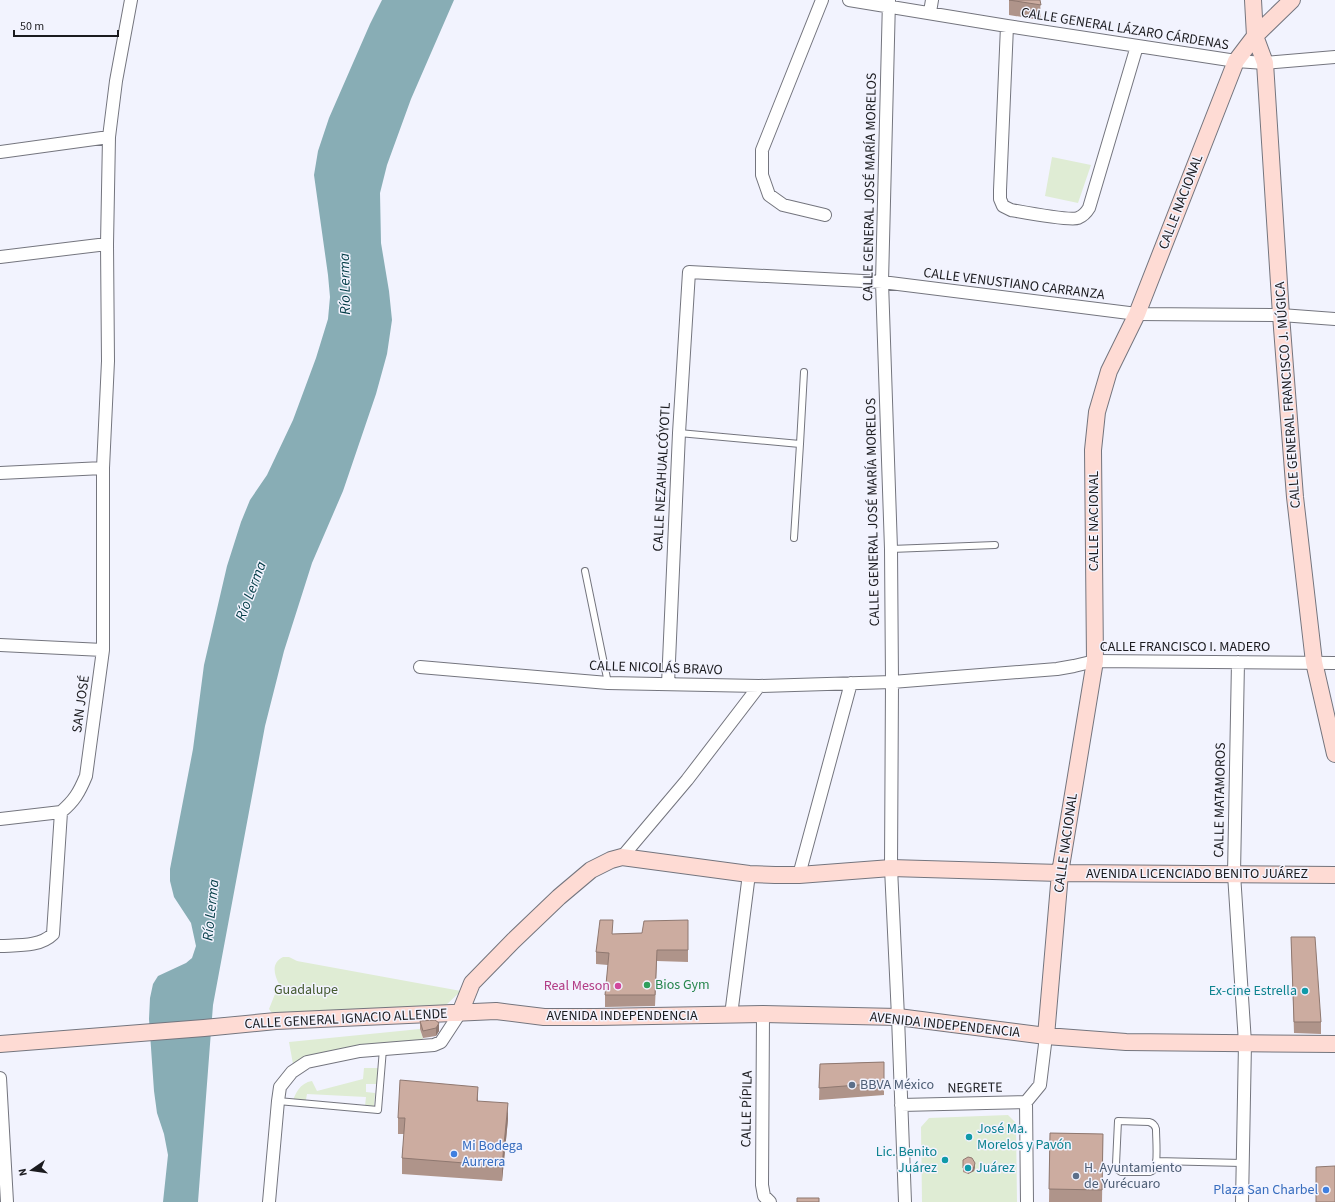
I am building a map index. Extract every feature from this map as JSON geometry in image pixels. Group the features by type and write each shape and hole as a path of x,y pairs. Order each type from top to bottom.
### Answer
{"street":[{"name":"SAN JOSÉ","path":"61,812 72,803 86,776 103,650 103,468 108,361 107,244 109,137 116,81 131,0"},
{"path":"822,0 762,150 762,175 769,195 783,205 825,215"},
{"name":"CALLE GENERAL LÁZARO CÁRDENAS","path":"849,0 889,3 1007,26 1236,61 1266,63 1335,57"},
{"path":"930,12 932,0"},
{"name":"CALLE GENERAL FRANCISCO J. MÚGICA","path":"1253,0 1255,36 1266,63 1281,315 1295,497 1314,662 1335,754"},
{"name":"CALLE NACIONAL","path":"1046,1036 1060,873 1095,660 1093,450 1097,412 1109,371 1137,314 1236,61 1255,36 1292,0"},
{"name":"CALLE GENERAL JOSÉ MARÍA MORELOS","path":"889,3 882,282 891,550 891,868 905,1202"},
{"path":"1007,26 1000,199 1003,206 1011,210 1076,219 1084,215 1089,208 1137,46"},
{"path":"0,152 109,137"},
{"path":"0,257 107,244"},
{"name":"CALLE VENUSTIANO CARRANZA","path":"689,272 882,282 1137,314 1281,315 1335,319"},
{"name":"CALLE NEZAHUALCÓYOTL","path":"668,684 679,433 689,272"},
{"path":"0,473 103,468"},
{"path":"0,645 103,650"},
{"name":"CALLE FRANCISCO I. MADERO","path":"892,682 1057,669 1095,660 1335,663"},
{"name":"CALLE MATAMOROS","path":"1238,662 1234,874 1245,1043 1242,1202"},
{"name":"CALLE NICOLÁS BRAVO","path":"420,667 608,683 759,686 892,682"},
{"path":"799,875 852,684"},
{"name":"CALLE GENERAL IGNACIO ALLENDE","path":"0,1044 276,1021 460,1013 472,983 512,940 591,870 611,860 622,857 687,780 759,686"},
{"path":"0,819 61,812 53,934 48,940 38,943 0,946"},
{"name":"AVENIDA LICENCIADO BENITO JUÁREZ","path":"622,857 749,874 799,875 891,868 1060,873 1335,876"},
{"path":"731,1015 749,874"},
{"name":"AVENIDA INDEPENDENCIA","path":"460,1013 496,1012 544,1017 764,1014 898,1017 1046,1036 1126,1042 1335,1044"},
{"path":"269,1202 280,1087 292,1072 307,1062 360,1051 434,1045 440,1042 460,1013"},
{"name":"CALLE PÍPILA","path":"764,1014 762,1185 764,1196 770,1202"},
{"path":"1027,1202 1026,1102 1040,1085 1046,1036"},
{"path":"0,1078 2,1162 7,1202"},
{"name":"NEGRETE","path":"901,1105 1026,1102"}],"lane":[{"path":"794,538 804,372"},
{"path":"679,433 800,444"},
{"path":"891,550 995,545"},
{"path":"585,571 608,683"},
{"path":"278,1100 378,1110 382,1049"},
{"path":"1118,1121 1149,1122 1155,1126 1156,1161 1154,1169 1150,1172 1121,1172 1118,1170 1116,1164 1118,1121"},
{"path":"1156,1161 1242,1162"}],"green space":[{"path":"1052,157 1091,165 1078,203 1045,196"},
{"name":"Guadalupe","path":"289,957 297,961 461,991 446,1005 278,1021 269,1009 279,984 275,973 275,966 279,959"},
{"path":"420,1029 424,1042 293,1064 289,1042"},
{"path":"364,1068 378,1068 377,1084 366,1084 366,1092 375,1093 374,1107 365,1106 366,1097 307,1094 305,1105 292,1104 296,1092 301,1086 308,1082 312,1081 317,1091 363,1079"},
{"path":"1008,1115 1016,1123 1017,1202 922,1202 921,1127 929,1118"}],"water":[{"name":"Río Lerma","path":"382,0 454,0 411,99 387,165 380,193 381,243 392,320 387,354 376,394 343,491 312,563 284,651 265,726 213,1005 198,1202 163,1202 168,1155 164,1134 157,1113 154,1091 149,1019 150,998 153,984 158,976 186,963 192,958 196,946 191,923 174,897 170,881 170,869 193,749 204,665 227,566 241,522 250,500 267,475 293,420 316,358 328,319 330,297 328,275 314,175 318,151 329,118"}],"building":[{"path":"1009,0 1040,0 1041,5"},
{"path":"600,920 613,920 612,934 642,933 644,921 688,920 688,950 657,950 655,995 605,995 609,953 596,952"},
{"name":"Ex-cine Estrella","path":"1291,937 1315,937 1321,1022 1294,1022"},
{"path":"435,1020 439,1023 436,1028 423,1031 420,1021"},
{"path":"884,1062 884,1083 819,1088 820,1064"},
{"name":"Mi Bodega Aurrera","path":"400,1080 478,1087 477,1101 508,1103 502,1166 402,1158 405,1118 398,1118"},
{"name":"H. Ayuntamiento de Yurécuaro","path":"1050,1133 1103,1134 1102,1190 1049,1189"},
{"name":"Juárez","path":"968,1157 972,1158 975,1163 974,1167 968,1170 963,1168 963,1160"},
{"name":"Plaza San Charbel","path":"1335,1166 1335,1202 1316,1202 1316,1167"},
{"path":"797,1198 819,1198 819,1202 797,1202"}],"place":[{"name":"Bios Gym","path":"647,985"},
{"name":"Real Meson","path":"618,986"},
{"name":"Ex-cine Estrella","path":"1305,991"},
{"name":"BBVA México","path":"852,1085"},
{"name":"José Ma. Morelos y Pavón","path":"969,1137"},
{"name":"Mi Bodega Aurrera","path":"454,1154"},
{"name":"Lic. Benito Juárez","path":"945,1160"},
{"name":"Juárez","path":"968,1168"},
{"name":"H. Ayuntamiento de Yurécuaro","path":"1076,1176"},
{"name":"Plaza San Charbel","path":"1326,1190"}]}
